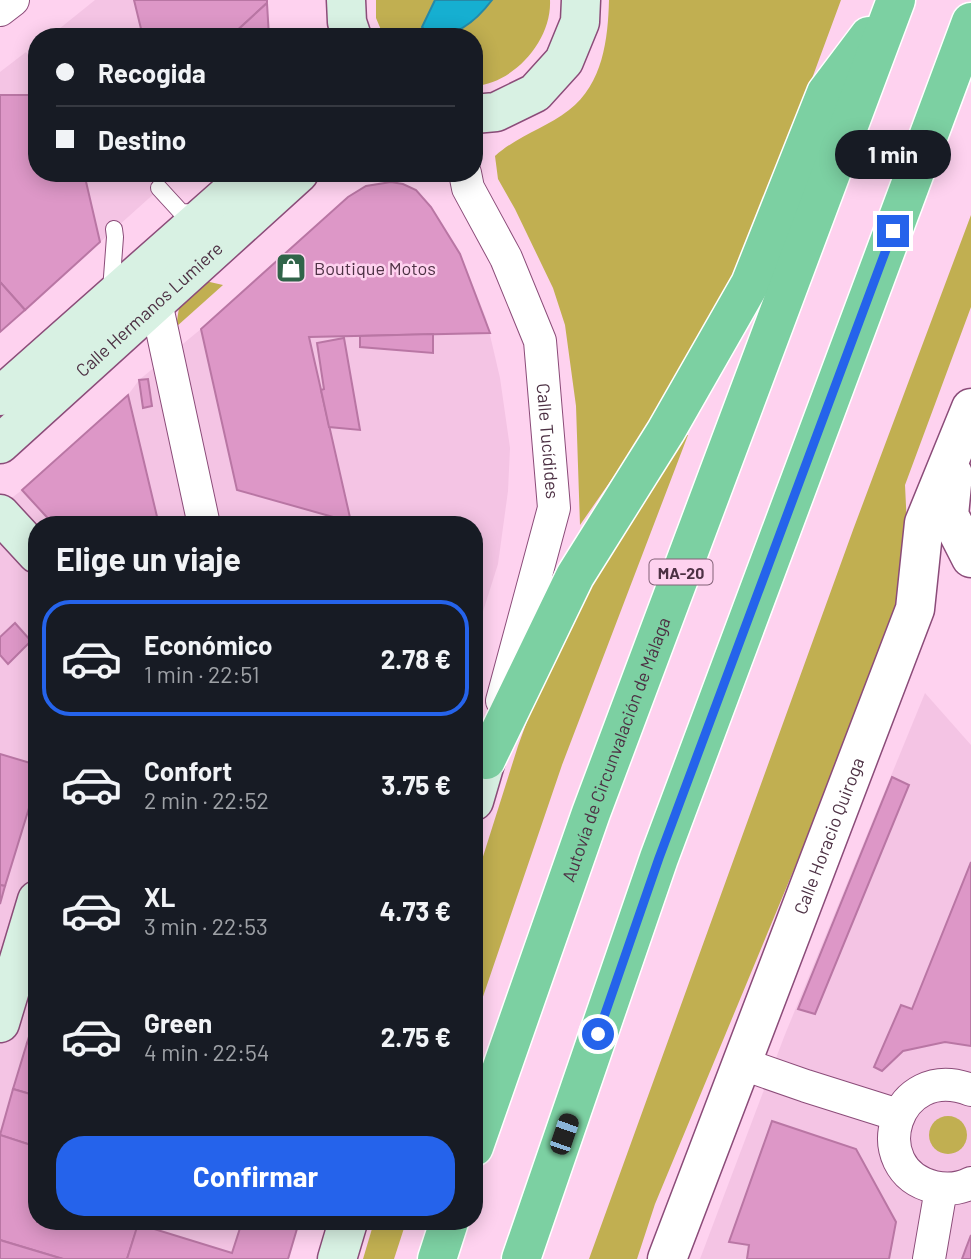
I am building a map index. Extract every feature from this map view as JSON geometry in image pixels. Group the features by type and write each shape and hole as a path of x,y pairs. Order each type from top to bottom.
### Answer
{"highway":[{"path":"486,761 575,576 666,431 750,285 826,93 896,0"},
{"name":"Autovía de Circunvalación de Málaga","path":"483,1121 591,813 896,0"},
{"path":"521,1259 659,858 971,22"},
{"path":"437,1259 446,1230"}],"main road":[{"path":"346,0 349,28"},
{"path":"483,113 496,112 535,93 564,61 580,22 581,0"},
{"name":"Calle Hermanos Lumiere","path":"0,396 242,182"},
{"name":"Calle Hermanos Lumiere","path":"0,444 289,182"},
{"path":"0,514 28,544"},
{"name":"Calle Tucídides","path":"483,771 486,761"},
{"path":"0,1023 28,930"},
{"path":"337,1259 346,1230"}],"street":[{"path":"0,10 13,0"},
{"name":"Calle Tucídides","path":"467,182 506,258 540,341 554,508 486,761"},
{"path":"156,303 202,516"},
{"name":"Calle Horacio Quiroga","path":"667,1259 915,609 924,523 971,408"},
{"path":"957,444 949,515 971,558"},
{"path":"740,1063 898,1115"},
{"path":"971,1090 954,1084 937,1084 921,1090 907,1100 898,1115 894,1130 900,1163 911,1176 925,1185 941,1189 954,1189 971,1183"},
{"path":"929,1259 941,1189"}],"lane":[{"path":"159,188 181,212 208,213"},
{"path":"110,301 114,269 114,229"}],"shaded area":[{"path":"95,0 267,0 269,28 60,28"},
{"path":"376,0 435,0 423,28 380,28 376,18"},
{"path":"492,0 550,0 545,30 528,57 503,77 483,84 483,28 460,28 482,12"},
{"path":"609,0 841,0 748,252 701,341 580,525 576,406 565,325 553,288 498,179 495,156 569,110 589,87 605,45"},
{"path":"26,52 28,182 167,182 0,332 0,72"},
{"path":"381,182 403,184 416,190 431,207 468,273 486,318 500,378 510,448 508,491 498,564 483,612 483,516 28,516 28,1230 297,1230 288,1259 0,1259 0,507 128,395 139,380 201,329 348,197 366,186"},
{"path":"971,215 971,307 905,485 908,548 905,596 655,1204 637,1259 589,1259 853,530"},
{"path":"201,280 223,285 176,327 181,295"},
{"path":"682,435 688,435 562,765 483,997 483,857 518,746 569,606"},
{"path":"925,693 971,745 971,1259 700,1259 784,1037"},
{"path":"948,1116 962,1121 967,1135 962,1149 948,1154 934,1149 929,1135 934,1121"},
{"path":"372,1230 403,1230 394,1259 363,1259"}],"water":[{"path":"435,0 492,0 463,28 422,27"}],"building":[{"path":"134,0 267,0 240,28 141,28"},
{"path":"267,3 268,28 240,28"},
{"path":"0,95 28,95 28,182 86,182 100,242 25,310 0,282"},
{"path":"391,182 403,184 416,190 431,207 460,254 490,333 309,337 350,516 330,516 237,490 201,329 348,197 366,186"},
{"path":"0,282 25,310 0,332"},
{"path":"433,334 433,353 360,347 360,336"},
{"path":"344,338 360,430 329,427 321,390 324,389 317,343"},
{"path":"148,379 152,406 143,408 139,380"},
{"path":"128,395 157,516 46,516 22,490"},
{"path":"15,623 28,638 28,644 8,664 0,655 0,637"},
{"path":"0,754 28,762 28,811 5,886 0,885"},
{"path":"892,777 909,785 815,1014 798,1009"},
{"path":"971,862 971,1046 945,1042 903,1051 882,1071 874,1067 901,1005 912,1009"},
{"path":"0,885 5,886 0,904"},
{"path":"27,1043 28,1043 28,1093 13,1089"},
{"path":"13,1089 28,1093 28,1144 0,1135"},
{"path":"772,1121 856,1149 896,1222 889,1259 747,1259 749,1245 729,1242"},
{"path":"0,1135 28,1144 28,1230 136,1230 127,1259 63,1259 0,1240"},
{"path":"136,1230 157,1230 232,1253 239,1230 297,1230 288,1259 127,1259"},
{"path":"971,1235 971,1259 962,1259 966,1248"},
{"path":"0,1240 3,1241 63,1259 0,1259"}],"place":[{"name":"Boutique Motos","path":"291,268"}],"route":[{"path":"598,1034 659,858 893,231"}]}
